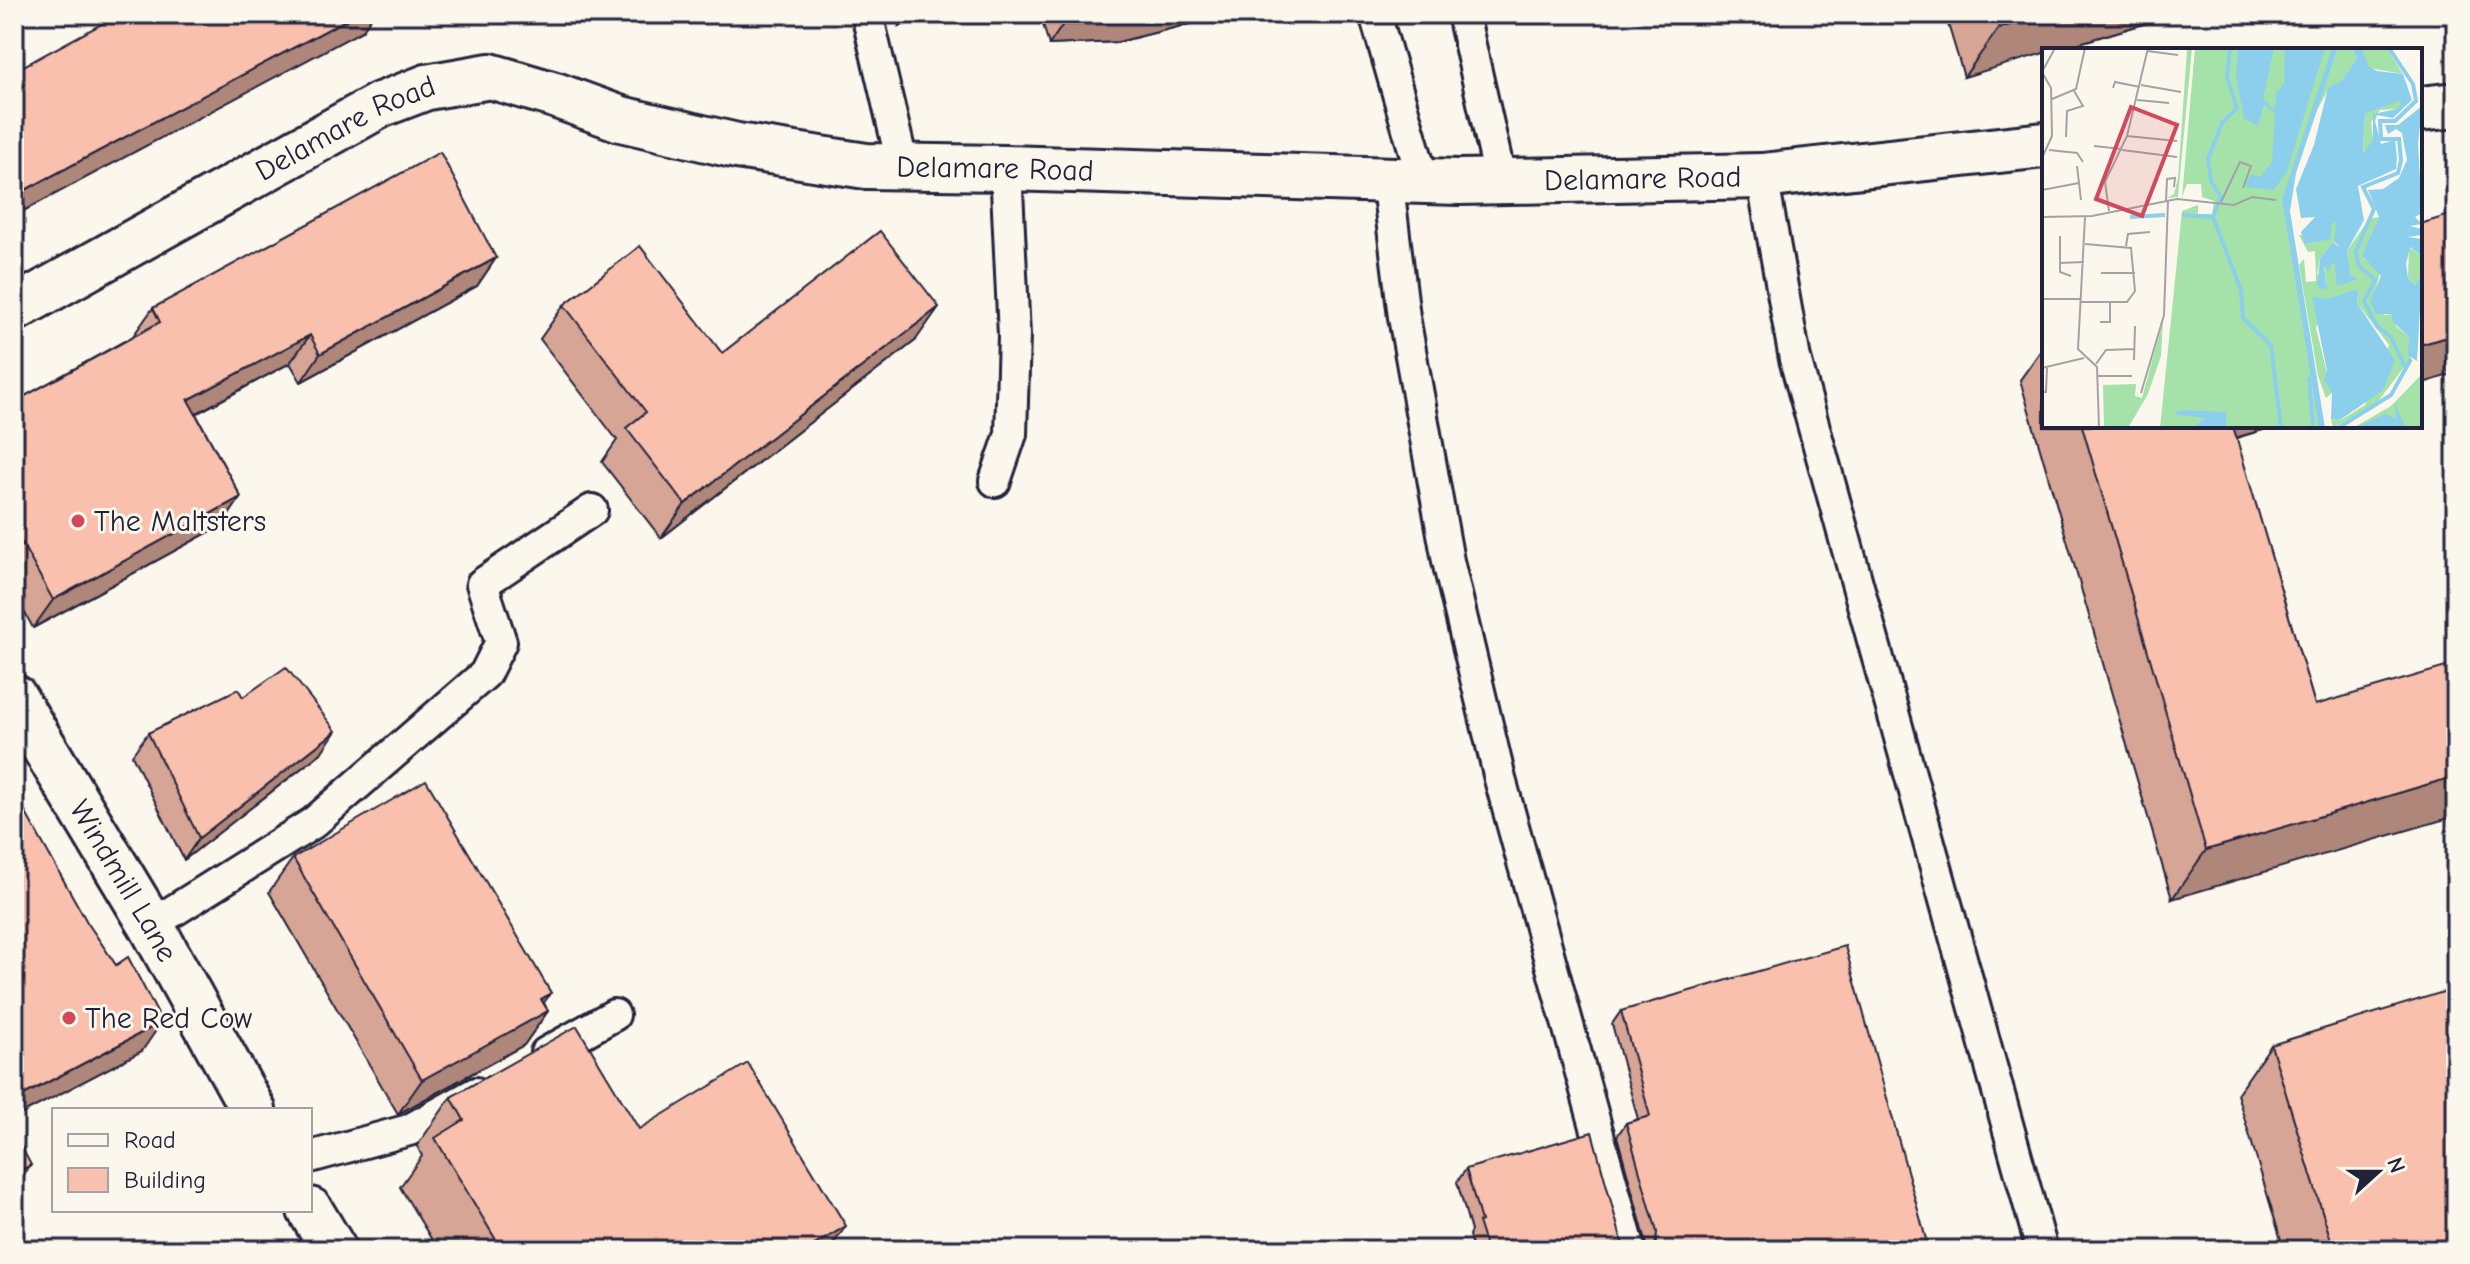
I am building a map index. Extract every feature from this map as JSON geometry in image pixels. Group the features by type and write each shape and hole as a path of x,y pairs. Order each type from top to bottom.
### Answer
{"street":[{"name":"Delamare Road","path":"14,309 380,105 427,87 490,76 621,119 737,146 866,166 1501,182 1762,176 2042,145"},
{"path":"2422,109 2456,105"},
{"name":"Windmill Lane","path":"14,697 151,925 252,1108"},
{"path":"311,1212 334,1250"}],"lane":[{"path":"867,14 903,167"},
{"path":"1375,14 1405,179 1404,317 1448,561 1500,779 1630,1250"},
{"path":"1463,14 1501,182"},
{"path":"995,481 1011,434 1014,336 1006,168"},
{"path":"1762,176 1795,359 2042,1250"},
{"path":"151,925 313,823 485,674 501,642 482,584 592,510"},
{"path":"312,1156 409,1130 614,1015"}],"building":[{"path":"120,14 357,14 14,196 14,71"},
{"path":"1995,14 2045,14 1999,28"},
{"path":"440,152 496,258 320,354 310,335 188,400 241,497 53,600 14,529 14,402 160,322 153,308"},
{"path":"2456,213 2456,334 2422,344 2422,223"},
{"path":"880,231 939,307 685,504 626,428 646,412 564,305 640,246 722,353"},
{"path":"2083,428 2234,428 2315,705 2456,664 2456,776 2206,850"},
{"path":"286,667 336,731 199,838 148,733 238,689 243,697"},
{"path":"426,780 551,993 541,999 548,1011 422,1080 293,858"},
{"path":"14,792 87,922 116,965 128,957 162,1022 14,1100"},
{"path":"1845,946 1929,1250 1651,1250 1657,1232 1626,1123 1650,1116 1621,1011"},
{"path":"2456,988 2456,1250 2334,1250 2271,1045"},
{"path":"577,1026 639,1129 748,1063 846,1226 806,1250 502,1250 435,1138 464,1120 451,1097"},
{"path":"1592,1132 1622,1242 1627,1250 1487,1250 1466,1169"},
{"path":"14,1133 31,1165 14,1174"}],"place":[{"name":"The Maltsters","path":"78,521"},
{"name":"The Red Cow","path":"69,1018"}]}
